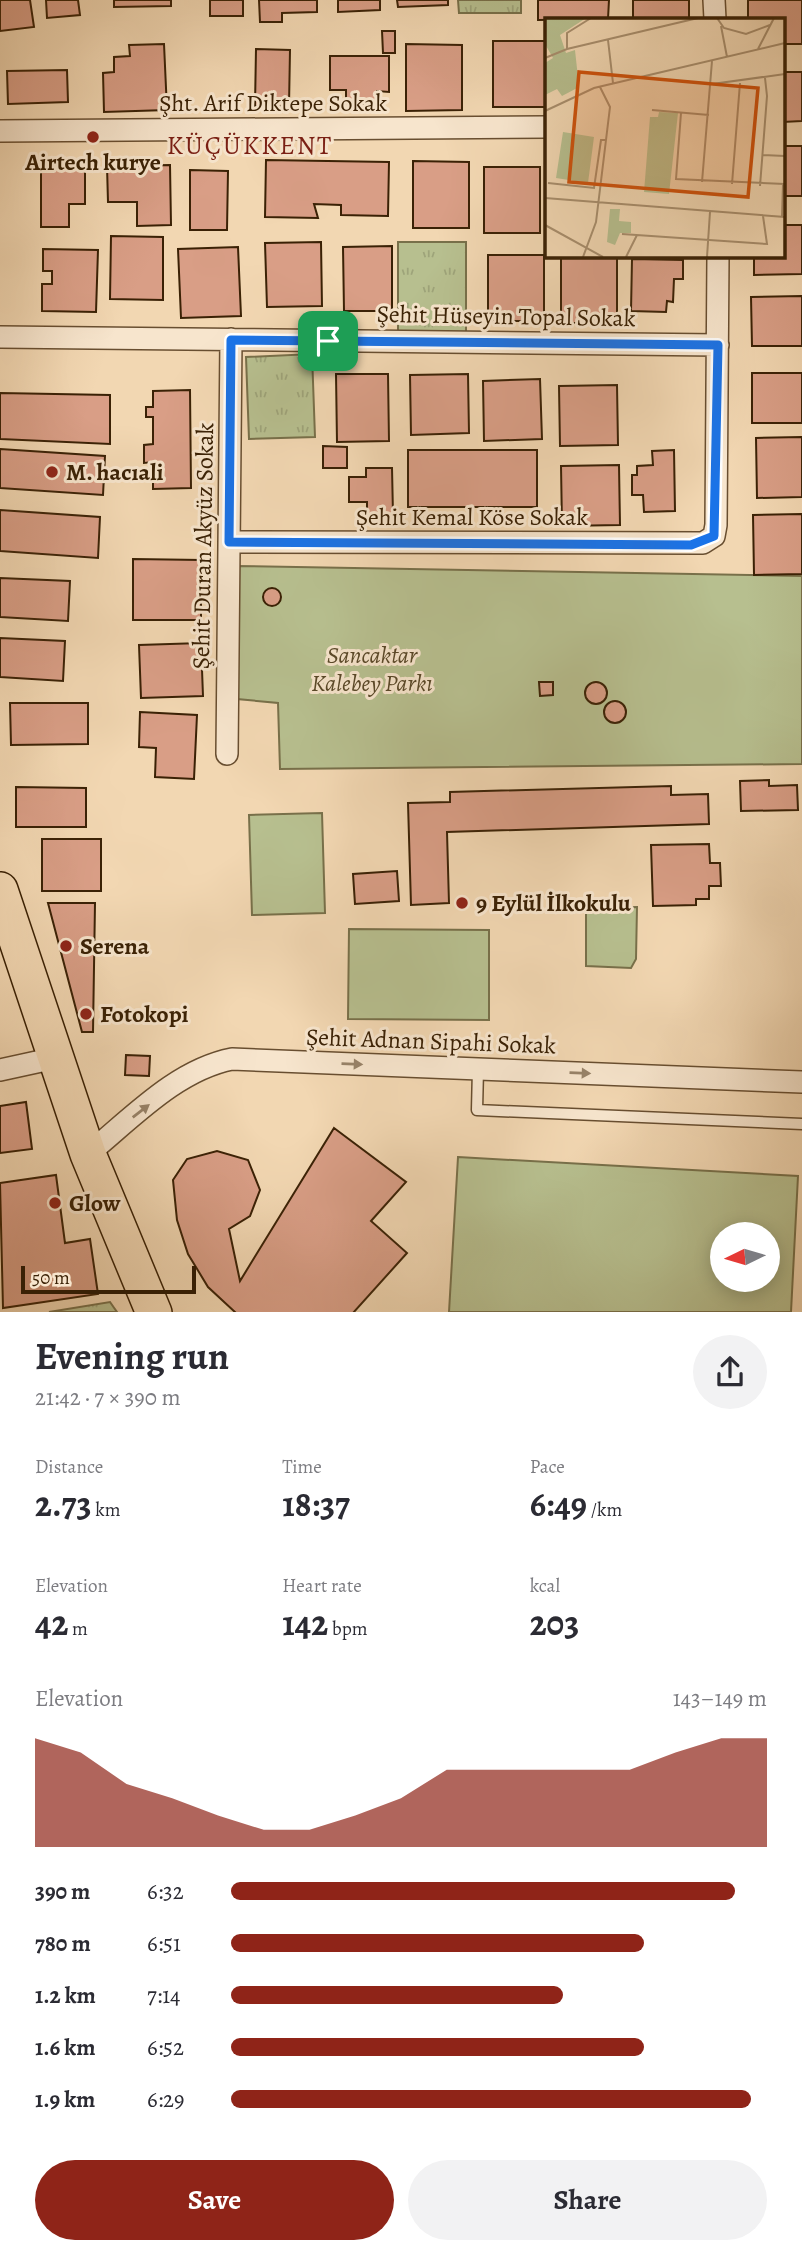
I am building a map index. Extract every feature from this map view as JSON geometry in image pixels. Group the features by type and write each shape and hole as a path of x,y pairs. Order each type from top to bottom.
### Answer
{"main road":[{"path":"0,890 88,1154 154,1312"}],"street":[{"path":"714,0 715,18"},
{"name":"Şht. Arif Diktepe Sokak","path":"0,131 545,127"},
{"path":"718,257 718,345"},
{"name":"Şehit Hüseyin Topal Sokak","path":"0,336 718,345"},
{"name":"Şehit Duran Akyüz Sokak","path":"227,754 231,340"},
{"name":"Şehit Kemal Köse Sokak","path":"229,542 691,545 714,536 718,345"},
{"path":"0,1070 55,1058"},
{"name":"Şehit Adnan Sipahi Sokak","path":"88,1154 188,1074 209,1063 232,1059 802,1082"}],"lane":[{"path":"478,1069 477,1110 802,1124"}],"green space":[{"path":"458,0 521,0 521,13 459,13"},
{"path":"398,242 466,242 466,332 398,332"},
{"path":"312,354 315,437 249,439 246,357"},
{"name":"Sancaktar Kalebey Parkı","path":"236,566 802,576 802,764 280,769 278,703 237,699"},
{"path":"322,813 325,913 252,915 249,815"},
{"path":"637,907 636,959 631,968 586,966 586,908"},
{"path":"349,929 489,930 489,1020 348,1019"},
{"path":"458,1157 798,1176 791,1312 449,1312"},
{"path":"110,1302 117,1312 49,1312"}],"building":[{"path":"0,0 30,0 34,27 0,31"},
{"path":"46,0 78,0 80,15 47,18"},
{"path":"114,0 171,0 171,6 114,7"},
{"path":"210,0 243,0 243,16 210,16"},
{"path":"259,0 317,0 317,12 282,13 282,22 260,22"},
{"path":"338,0 380,0 380,10 338,12"},
{"path":"397,0 448,0 448,5 398,7"},
{"path":"538,0 609,0 608,18 538,20"},
{"path":"633,0 689,0 689,18 633,18"},
{"path":"748,0 802,0 802,44 784,44 784,18 748,18"},
{"path":"382,31 395,31 395,53 383,53"},
{"path":"493,41 545,41 545,107 493,107"},
{"path":"164,44 167,110 104,112 103,73 114,72 114,57 130,56 129,45"},
{"path":"406,44 462,45 462,110 406,111"},
{"path":"256,49 290,50 289,106 255,106"},
{"path":"330,56 389,56 389,92 377,91 376,104 346,104 346,90 330,90"},
{"path":"67,70 68,102 8,104 7,71"},
{"path":"784,72 802,72 802,121 784,122"},
{"path":"784,146 802,146 802,196 784,196"},
{"path":"266,160 389,162 388,216 341,215 341,205 314,204 318,218 265,217"},
{"path":"413,161 469,162 469,228 413,228"},
{"path":"170,165 171,225 137,226 137,202 108,202 107,166"},
{"path":"41,166 85,166 85,204 69,204 69,227 41,227"},
{"path":"484,167 540,167 540,233 484,233"},
{"path":"190,170 228,171 227,230 190,230"},
{"path":"784,225 802,225 802,274 754,275 754,257 784,257"},
{"path":"111,236 163,237 163,300 110,299"},
{"path":"321,242 322,306 267,307 265,243"},
{"path":"392,246 392,311 344,311 343,247"},
{"path":"238,247 241,316 181,318 178,249"},
{"path":"43,249 98,250 96,312 42,311 42,284 52,284 52,271 43,271"},
{"path":"488,255 544,255 544,321 488,321"},
{"path":"561,257 617,257 617,323 561,323"},
{"path":"632,259 683,260 683,279 674,279 673,302 667,301 666,312 631,311"},
{"path":"802,296 802,346 752,346 751,297"},
{"path":"752,373 802,373 802,423 752,423"},
{"path":"336,374 388,374 389,441 337,442"},
{"path":"468,374 469,433 411,435 410,375"},
{"path":"540,379 542,439 484,441 483,381"},
{"path":"617,385 618,445 560,446 559,386"},
{"path":"190,390 191,488 153,489 153,462 144,463 144,445 153,444 153,417 146,417 146,407 153,407 153,391"},
{"path":"0,393 110,395 110,444 0,439"},
{"path":"802,437 802,497 757,498 756,438"},
{"path":"323,446 347,447 347,468 323,468"},
{"name":"M. hacıali","path":"0,449 105,456 103,495 0,488"},
{"path":"408,450 537,450 537,507 408,507"},
{"path":"674,450 675,511 644,512 643,495 632,495 632,475 637,475 637,466 653,465 652,451"},
{"path":"619,465 620,525 562,526 561,466"},
{"path":"366,468 392,468 393,514 367,514 367,502 349,502 349,477 366,477"},
{"name":"M. hacıali","path":"0,510 100,517 98,558 0,551"},
{"path":"802,514 802,574 754,575 753,515"},
{"path":"133,559 201,560 201,620 133,620"},
{"path":"0,578 70,581 68,621 0,617"},
{"path":"272,588 278,591 281,597 278,603 272,606 266,603 263,597 266,591"},
{"path":"0,638 65,641 63,681 0,677"},
{"path":"201,643 203,696 141,698 139,645"},
{"path":"539,682 553,682 553,695 540,696"},
{"path":"596,682 604,685 607,693 604,701 596,704 588,701 585,693 588,685"},
{"path":"615,701 623,704 626,712 623,720 615,723 607,720 604,712 607,704"},
{"path":"10,703 88,703 88,744 11,745"},
{"path":"140,712 197,715 194,779 155,777 156,748 139,747"},
{"path":"769,780 769,786 797,785 798,810 741,811 740,781"},
{"path":"671,786 671,795 708,794 709,824 447,832 449,903 411,905 408,803 450,802 450,792"},
{"path":"16,787 86,788 86,827 16,827"},
{"path":"42,839 101,839 101,891 42,891"},
{"path":"709,844 710,863 720,863 721,886 709,886 709,899 696,899 696,905 653,906 651,845"},
{"path":"397,871 399,901 355,904 353,874"},
{"path":"48,903 95,903 93,1032 82,1032"},
{"path":"126,1055 150,1056 149,1076 125,1075"},
{"path":"26,1102 32,1149 0,1153 0,1106"},
{"path":"334,1128 406,1182 371,1221 407,1253 354,1312 235,1312 208,1287 188,1254 177,1220 173,1180 187,1159 217,1151 248,1160 260,1190 250,1216 229,1229 240,1281"},
{"path":"56,1175 65,1243 90,1239 98,1294 3,1308 0,1183"}],"place":[{"name":"Airtech kurye","path":"93,137"},
{"name":"M. hacıali","path":"52,472"},
{"name":"9 Eylül İlkokulu","path":"462,903"},
{"name":"Serena","path":"66,946"},
{"name":"Fotokopi","path":"86,1014"},
{"name":"Glow","path":"55,1203"}],"district":[{"name":"KÜÇÜKKENT","path":"250,145"}],"route":[{"path":"231,340 328,341 718,345 714,536 691,545 229,542 231,340"}]}
